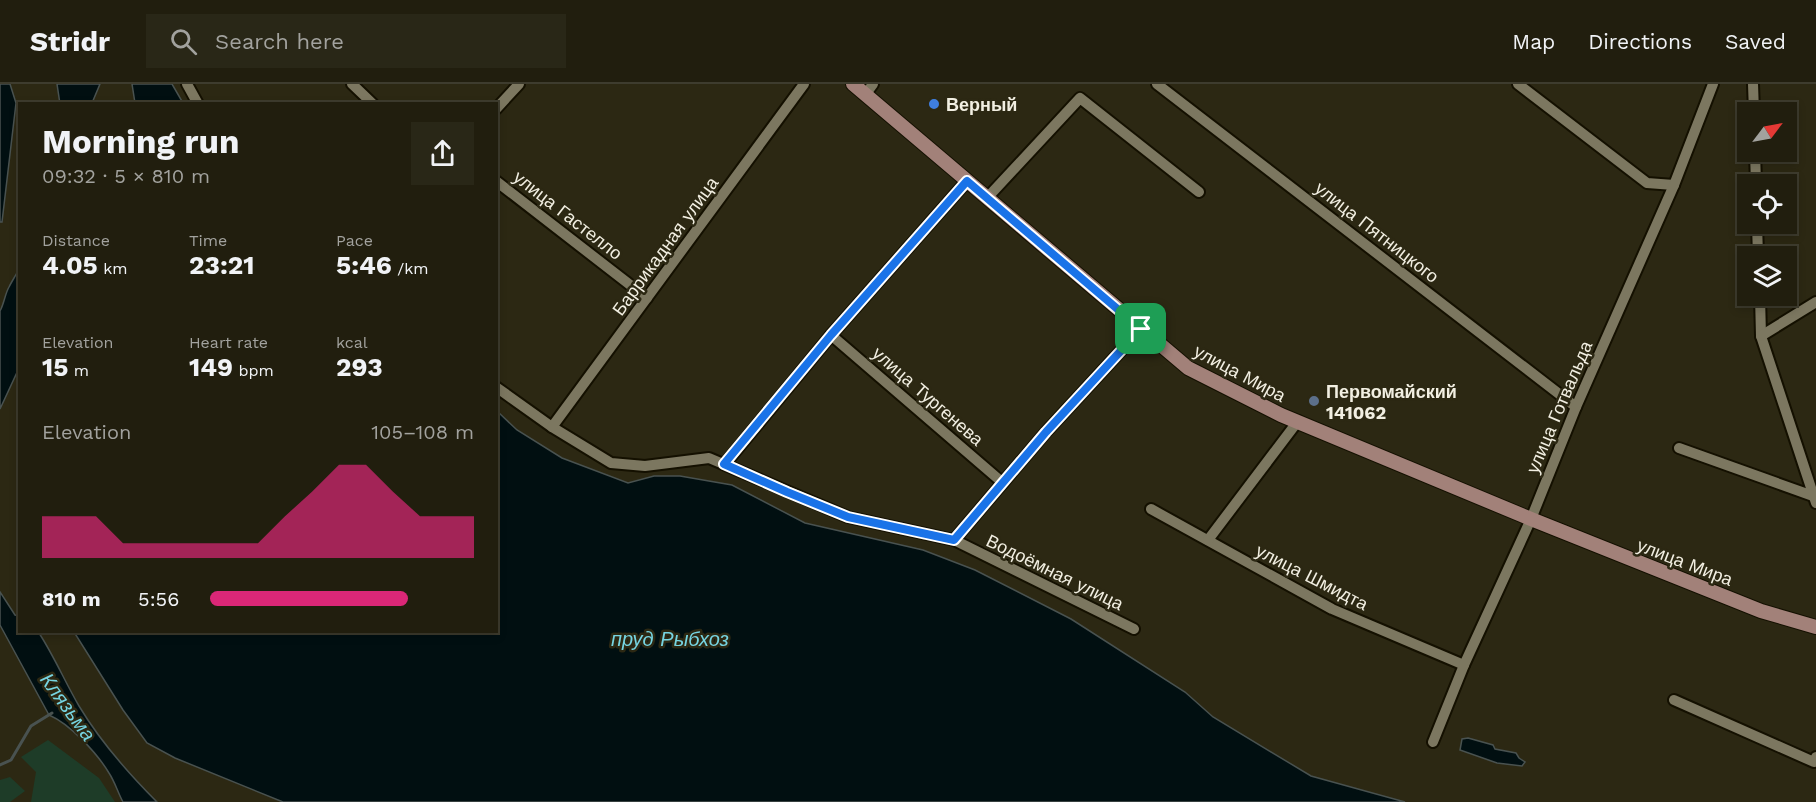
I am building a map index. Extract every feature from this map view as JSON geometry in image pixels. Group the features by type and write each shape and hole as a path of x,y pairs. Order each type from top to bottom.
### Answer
{"street":[{"path":"187,84 197,102"},
{"path":"352,84 371,102"},
{"path":"498,107 519,84"},
{"name":"Баррикадная улица","path":"552,427 804,84"},
{"name":"улица Мира","path":"853,84 869,89 967,181 1188,368 1281,415 1531,519 1761,610 1816,627"},
{"name":"улица Пятницкого","path":"1157,84 1576,407"},
{"path":"1518,84 1647,183 1674,185"},
{"name":"улица Готвальда","path":"1433,742 1464,665 1531,519 1576,407 1674,185 1713,84"},
{"path":"1754,84 1754,102"},
{"path":"987,198 1080,98 1199,192"},
{"path":"724,464 831,335 967,181"},
{"name":"улица Гастелло","path":"498,183 647,298"},
{"path":"1761,336 1816,302"},
{"path":"1760,306 1761,336 1814,500"},
{"path":"954,540 1046,432 1141,329"},
{"name":"улица Тургенева","path":"831,335 1003,483"},
{"name":"Водоёмная улица","path":"498,388 552,427 611,463 645,466 709,458 848,517 954,540 1134,629"},
{"path":"1208,540 1298,421"},
{"path":"1679,448 1814,500"},
{"name":"улица Шмидта","path":"1151,509 1332,609 1464,665"},
{"path":"1674,699 1814,762 1816,757"}],"green space":[{"path":"48,740 99,778 115,802 31,802 36,772 21,757"},
{"path":"10,777 25,791 10,802 0,802 0,780"}],"water":[{"path":"0,84 10,84 16,103 2,222 0,222"},
{"path":"57,84 100,84 92,102 60,102"},
{"path":"132,84 172,84 182,102 135,102"},
{"path":"18,271 18,370 0,409 0,311"},
{"name":"пруд Рыбхоз","path":"498,412 517,430 562,458 628,483 654,476 680,476 732,485 805,523 923,550 975,570 1071,619 1185,692 1213,717 1311,776 1405,802 283,802 175,758 147,743 123,710 75,633 498,633"},
{"name":"Клязьма","path":"0,592 15,615 18,616 18,633 39,633 96,732 157,802 123,802 111,776 90,748 66,725 49,715 0,625"},
{"path":"1468,738 1493,745 1495,749 1516,753 1525,762 1522,766 1497,763 1460,750 1462,739"}],"waterway":[{"name":"Клязьма","path":"0,765 11,760 31,726 52,713"}],"place":[{"name":"Верный","path":"934,104"},
{"name":"Первомайский 141062","path":"1314,401"}],"route":[{"path":"967,181 1141,329 1046,432 954,540 848,517 724,464 831,335 967,181"}]}
